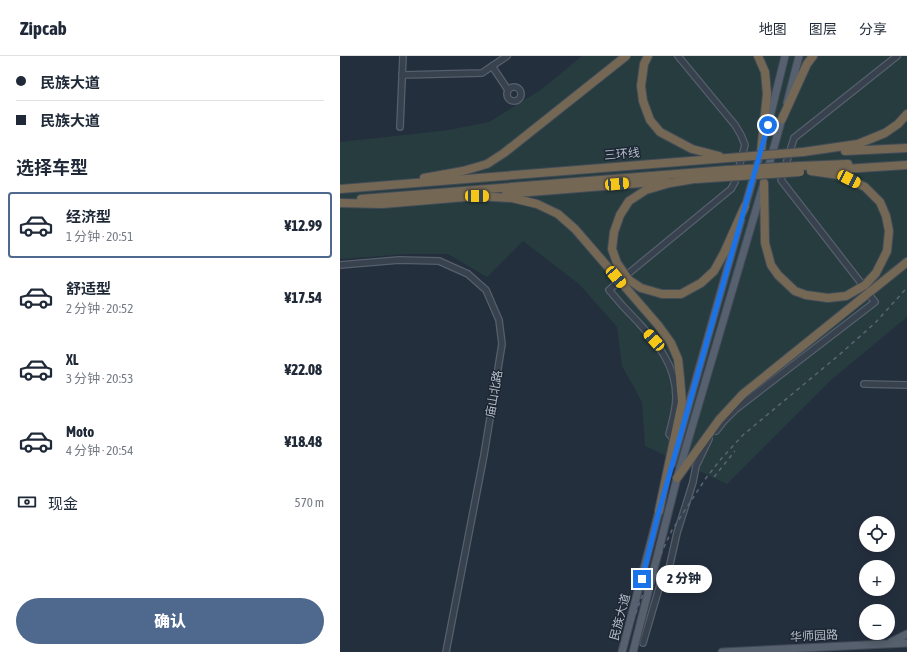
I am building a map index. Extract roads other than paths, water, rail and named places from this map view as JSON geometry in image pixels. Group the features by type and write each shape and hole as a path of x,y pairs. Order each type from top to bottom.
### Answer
{"highway":[{"path":"376,186 463,171 487,164 504,153 626,56"},
{"path":"648,56 644,64 641,86 643,101 650,120 660,132 692,149 728,158"},
{"path":"758,56 765,72 766,94 761,152"},
{"path":"782,119 807,64 813,56"},
{"path":"802,152 858,144 886,133 898,124 907,114"},
{"name":"三环线","path":"340,189 802,152 907,148"},
{"name":"三环线","path":"340,202 907,161"},
{"path":"811,171 907,165"},
{"path":"764,183 765,243 771,265 778,275 795,291 806,295 828,298 846,296 865,285 876,273 887,251 889,231 886,216 880,202 865,187 839,175 800,169"},
{"path":"726,173 670,183 646,190 629,201 620,215 614,232 612,249 617,263 629,280 641,288 662,294 680,294 701,283 714,271 746,206"},
{"path":"340,202 382,204 700,178"},
{"path":"477,196 512,198 537,204 558,214 575,229 658,325 671,343 678,359 682,402 659,511"},
{"path":"677,478 719,420 743,394 907,262"}],"main road":[{"name":"民族大道","path":"622,652 659,511 761,152 785,56"},
{"name":"民族大道","path":"633,652 677,478 764,183 799,56"},
{"path":"888,644 907,634"},
{"name":"华师园路","path":"722,652 907,643"}],"street":[{"path":"400,128 403,56"},
{"path":"402,75 482,73 507,56"},
{"path":"629,273 731,189 735,182 744,145 741,135 735,126 678,56"},
{"path":"861,283 781,180 794,138 897,56"},
{"path":"492,66 508,90"},
{"name":"庙山北路","path":"340,265 399,260 439,261 468,274 486,290 499,320 502,344 477,491 446,652"},
{"path":"617,283 608,290 654,340 667,360 674,378 676,398 669,434 674,440"},
{"path":"644,643 662,578 668,573 677,533 693,482 696,466 708,441 736,409 875,302 871,297"},
{"path":"864,384 907,385"}],"railway":[{"path":"624,652 629,631 646,586 672,530 706,478 743,435 875,323 907,287"},
{"path":"714,477 735,451"}]}
